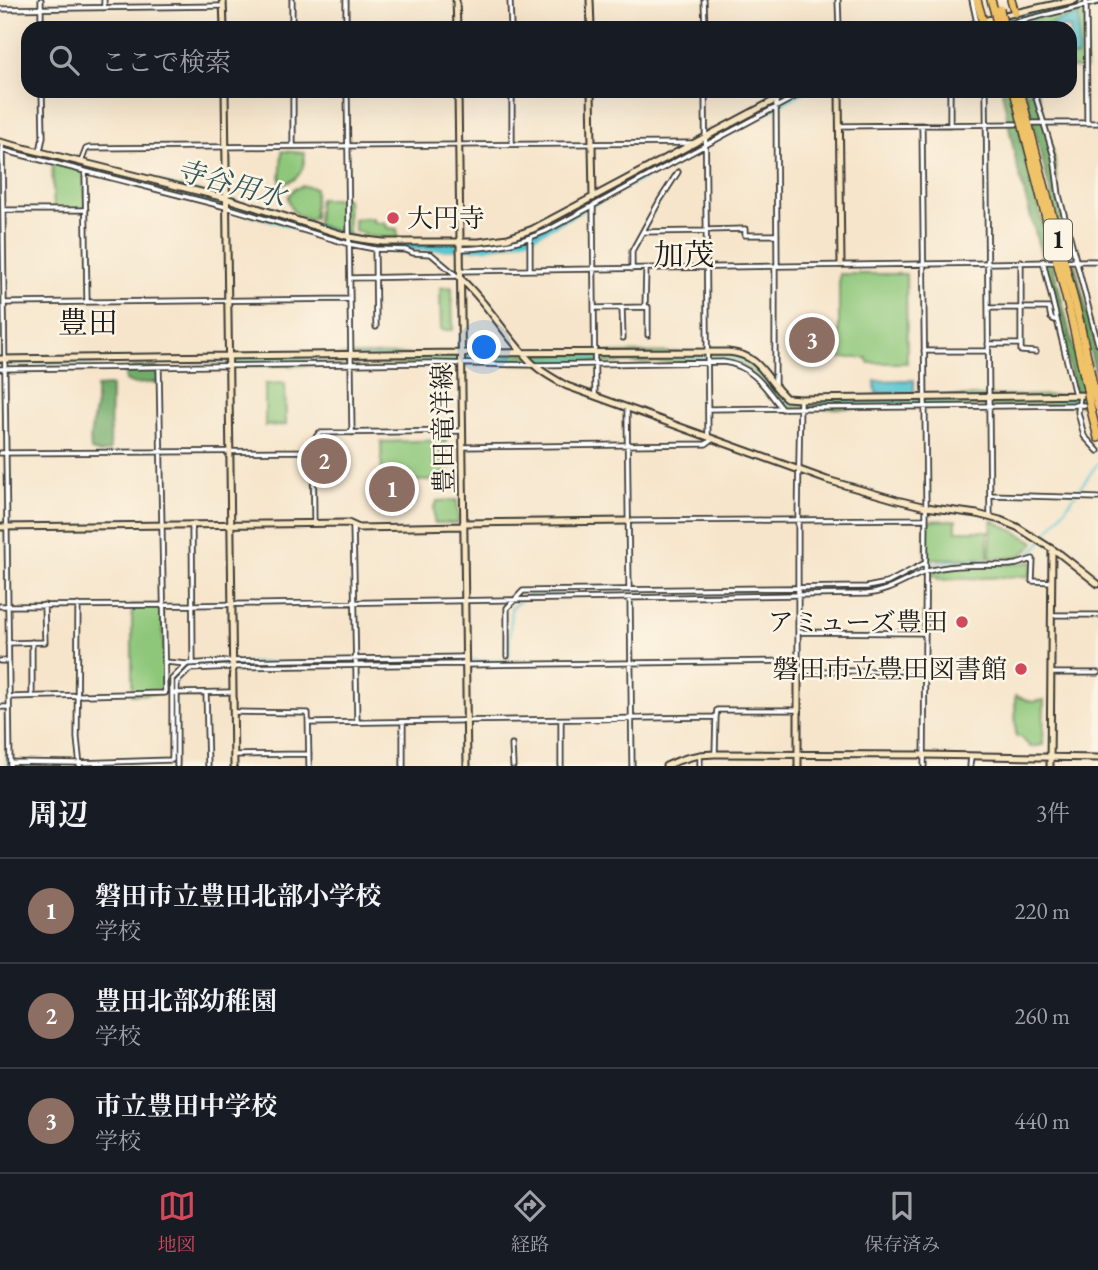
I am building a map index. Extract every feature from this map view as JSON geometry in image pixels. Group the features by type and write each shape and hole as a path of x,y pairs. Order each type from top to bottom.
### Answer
{"highway":[{"path":"977,0 982,21"},
{"path":"991,0 997,6"},
{"path":"1011,0 1016,17"},
{"name":"1","path":"1016,98 1072,321 1093,391"},
{"name":"1","path":"1022,98 1079,319 1096,407 1098,438"}],"street":[{"path":"41,0 41,21"},
{"path":"104,0 104,8"},
{"path":"181,0 181,7"},
{"path":"292,0 292,21"},
{"path":"345,0 346,21"},
{"path":"456,0 457,21"},
{"path":"510,0 511,21"},
{"path":"590,0 590,21"},
{"path":"704,0 705,21"},
{"path":"838,0 839,21"},
{"path":"972,0 982,21"},
{"path":"1007,21 1075,0"},
{"path":"994,21 1098,2"},
{"path":"0,9 181,7 223,3 224,21"},
{"path":"1086,3 1087,123"},
{"path":"1016,17 1017,21"},
{"path":"40,151 43,137 42,98"},
{"path":"225,98 234,766"},
{"path":"293,98 293,146"},
{"path":"347,98 352,433"},
{"name":"豊田竜洋線","path":"458,98 467,766"},
{"path":"512,98 512,144"},
{"path":"591,98 595,396"},
{"path":"463,447 706,444 710,437 705,98"},
{"path":"459,246 526,233 705,145 783,98"},
{"path":"349,241 500,246 530,238 705,138 790,98"},
{"path":"839,98 841,264"},
{"path":"950,98 950,125"},
{"path":"986,98 990,516"},
{"path":"1036,98 1055,157 1059,195 1098,344"},
{"path":"776,104 777,387"},
{"path":"1033,123 1098,123"},
{"path":"839,126 1016,124"},
{"path":"922,125 926,506 924,766"},
{"path":"87,302 85,166 86,149 89,148 696,143"},
{"path":"1,146 40,151 85,166"},
{"path":"1,146 225,203 375,249 431,254 459,276 535,365 560,382 799,470 861,490 926,506 990,516 1017,527 1098,583"},
{"path":"1,146 3,453 6,490 4,527 10,764 173,760 174,693 177,682 190,669 232,664"},
{"path":"632,269 632,251 678,172"},
{"path":"3,210 86,210"},
{"path":"643,232 745,229 745,235 777,235"},
{"path":"530,238 530,270"},
{"path":"375,249 376,327"},
{"path":"1021,261 1021,351 1036,352"},
{"path":"1043,261 1078,395 1078,412 1084,436 1098,451"},
{"path":"350,278 459,276 530,270 1052,261"},
{"path":"1069,261 1098,261"},
{"path":"646,269 645,307 648,307 648,335"},
{"path":"3,305 350,299"},
{"path":"594,308 645,307"},
{"path":"622,308 623,338"},
{"path":"988,308 1049,309 1051,318 1058,321"},
{"path":"988,344 1021,344"},
{"path":"924,351 988,351"},
{"path":"2,369 351,364 523,352 708,352 747,356 762,368 786,398 1078,395 1093,391"},
{"path":"2,359 351,354 461,358 535,365 723,362 740,365 749,370 782,409"},
{"path":"159,367 165,693"},
{"path":"770,394 777,387"},
{"path":"798,766 800,399"},
{"path":"627,407 632,766"},
{"path":"708,409 1096,407"},
{"path":"314,523 312,451 313,441 319,433 462,431"},
{"path":"3,453 312,451"},
{"path":"0,490 6,490"},
{"path":"991,495 1098,498"},
{"path":"4,527 314,523 354,524 359,528 629,521 925,519"},
{"path":"354,524 357,722"},
{"path":"192,525 193,664"},
{"path":"1050,766 1052,550"},
{"path":"0,606 876,593 925,572 947,566 1017,565 1033,559 1032,581 1052,582"},
{"path":"507,656 507,608 523,591 867,587 887,583 925,563"},
{"path":"0,573 7,573"},
{"path":"8,643 45,642 44,605"},
{"path":"78,605 77,738 80,764"},
{"path":"1051,615 1098,615"},
{"path":"798,632 924,633"},
{"path":"32,642 32,696"},
{"path":"0,661 8,661"},
{"path":"164,662 232,664 798,661"},
{"path":"177,766 172,679 187,664"},
{"path":"798,671 924,671"},
{"path":"1051,673 1098,673"},
{"path":"9,697 233,692"},
{"path":"206,693 208,766"},
{"path":"0,707 9,707"},
{"path":"715,754 717,710 798,710"},
{"path":"233,712 308,713 309,766"},
{"path":"309,723 716,717"},
{"path":"561,720 561,766"},
{"path":"403,722 403,766"},
{"path":"512,746 513,766"},
{"path":"234,755 309,754"},
{"path":"666,766 700,754 1098,758"},
{"path":"700,754 700,766"},
{"path":"970,766 971,756"}],"green space":[{"path":"1086,7 1086,69 1077,68 1077,21 1020,20"},
{"path":"779,98 793,98 536,235 505,245 470,249 412,249 357,244 83,170 86,210 54,211 52,162 0,150 0,142 225,198 370,241 459,242 508,238 537,227"},
{"path":"1003,98 1012,98 1085,395 1075,392 1017,167"},
{"path":"1027,98 1039,98 1054,157 1059,201 1098,355 1098,383"},
{"path":"282,151 305,153 303,165 296,178 280,184"},
{"path":"303,186 315,188 314,218 309,220 294,212 288,197 294,189"},
{"path":"319,199 347,199 348,235 317,225"},
{"path":"373,218 373,222 397,229 398,238 374,237 355,231 354,219"},
{"path":"839,274 906,274 907,363 868,363 867,358 839,358"},
{"path":"452,287 453,330 441,330 440,288"},
{"path":"723,352 747,356 787,398 1085,395 1087,405 782,409 755,375 740,365 723,362 228,366 228,356"},
{"path":"134,367 156,367 159,372 158,382 135,384 126,381 125,372"},
{"path":"285,383 286,425 265,426 265,384"},
{"path":"111,386 110,451 100,453 91,450 90,437 96,387"},
{"path":"446,440 447,480 382,482 381,442"},
{"path":"457,500 458,523 434,523 434,506 437,501"},
{"path":"956,520 956,531 988,531 988,558 925,559 925,521"},
{"path":"992,520 1035,542 1025,553 1015,557 990,558"},
{"path":"1033,562 1029,576 938,580 937,576 929,576 930,570 943,568"},
{"path":"132,605 162,605 165,693 132,695"},
{"path":"1015,696 1032,702 1044,700 1043,745 1030,747 1021,737 1016,737"}],"water":[{"path":"1079,15 1078,57 1077,21 1058,21"},
{"path":"914,380 914,393 876,394 875,381"}],"waterway":[{"name":"寺谷用水","path":"1006,21 1098,0"},
{"name":"寺谷用水","path":"465,245 484,245 530,235 787,98"},
{"name":"寺谷用水","path":"0,147 231,205 361,244 453,246"},
{"path":"232,360 455,357 524,359"},
{"path":"529,359 728,357 750,363 785,403 1086,400"},
{"path":"0,364 226,361"},
{"path":"236,663 509,660 511,609 526,595 869,592 944,562 1011,562 1026,556 1038,546 1098,463"},
{"path":"128,763 174,763 174,680 187,666 230,664"},
{"path":"0,709 6,709 7,765 42,764"}],"place":[{"name":"大円寺","path":"393,218"},
{"name":"市立豊田中学校","path":"812,340"},
{"name":"豊田北部幼稚園","path":"324,461"},
{"name":"磐田市立豊田北部小学校","path":"392,489"},
{"name":"アミューズ豊田","path":"962,622"},
{"name":"磐田市立豊田図書館","path":"1021,669"}],"district":[{"name":"加茂","path":"684,255"},
{"name":"豊田","path":"88,323"}]}
